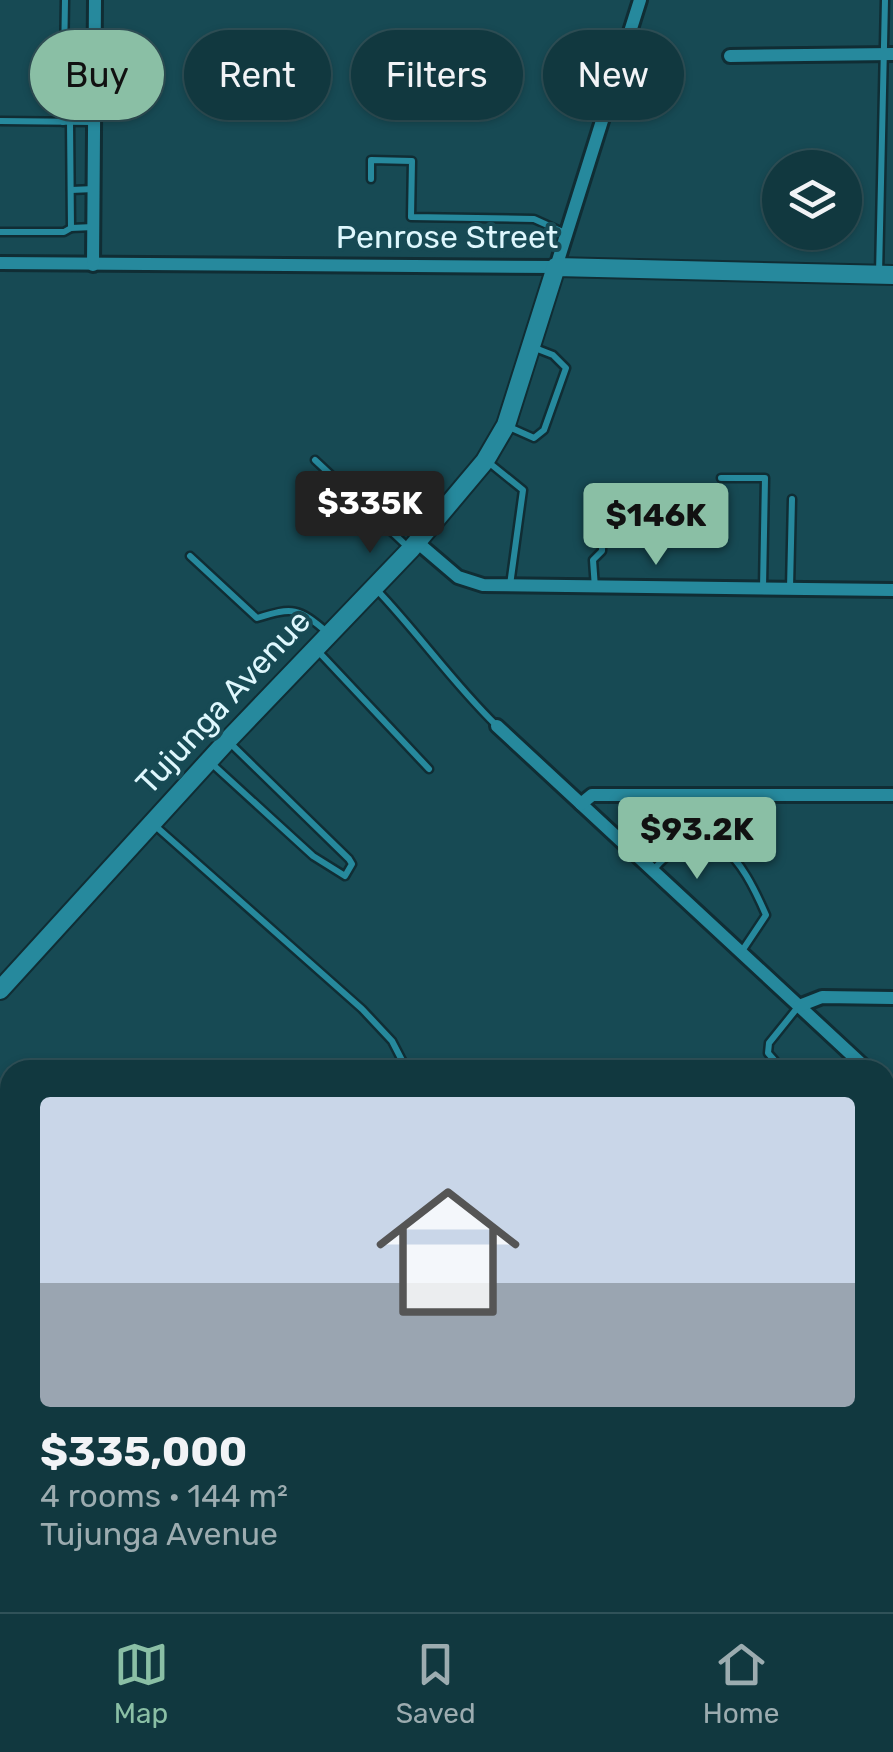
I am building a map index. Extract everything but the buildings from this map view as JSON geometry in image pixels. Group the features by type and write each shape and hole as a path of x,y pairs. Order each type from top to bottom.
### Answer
{"street":[{"path":"93,265 95,0"},
{"name":"Tujunga Avenue","path":"0,990 227,740 414,546 486,460 506,425 640,0"},
{"path":"730,56 888,54"},
{"name":"Penrose Street","path":"0,264 556,267 886,275"},
{"path":"414,546 458,577 509,588 893,590"},
{"path":"497,726 857,1060"},
{"path":"580,804 592,795 893,795"},
{"path":"799,1006 822,997 893,998"}],"lane":[{"path":"64,0 71,228"},
{"path":"884,0 888,54 886,275"},
{"path":"0,121 94,122"},
{"path":"371,179 371,160 412,161 411,217 534,220 566,233"},
{"path":"71,190 94,189"},
{"path":"0,232 64,232 94,227"},
{"path":"506,425 534,438 544,430 566,368 553,354 531,346"},
{"path":"315,460 414,546"},
{"path":"486,460 523,490 509,588"},
{"path":"721,478 765,478 763,589"},
{"path":"596,589 593,560 602,551 603,498"},
{"path":"790,589 792,499"},
{"path":"190,556 256,618 290,608 307,615 322,641 429,770"},
{"path":"373,586 440,659 453,684 497,726"},
{"path":"209,761 313,856 345,876 352,864 349,859 227,740"},
{"path":"152,822 362,1009 392,1040 402,1060"},
{"path":"653,870 680,844 693,840 723,846 740,859 766,915 741,951"},
{"path":"774,1060 768,1054 769,1042 799,1006"}]}
